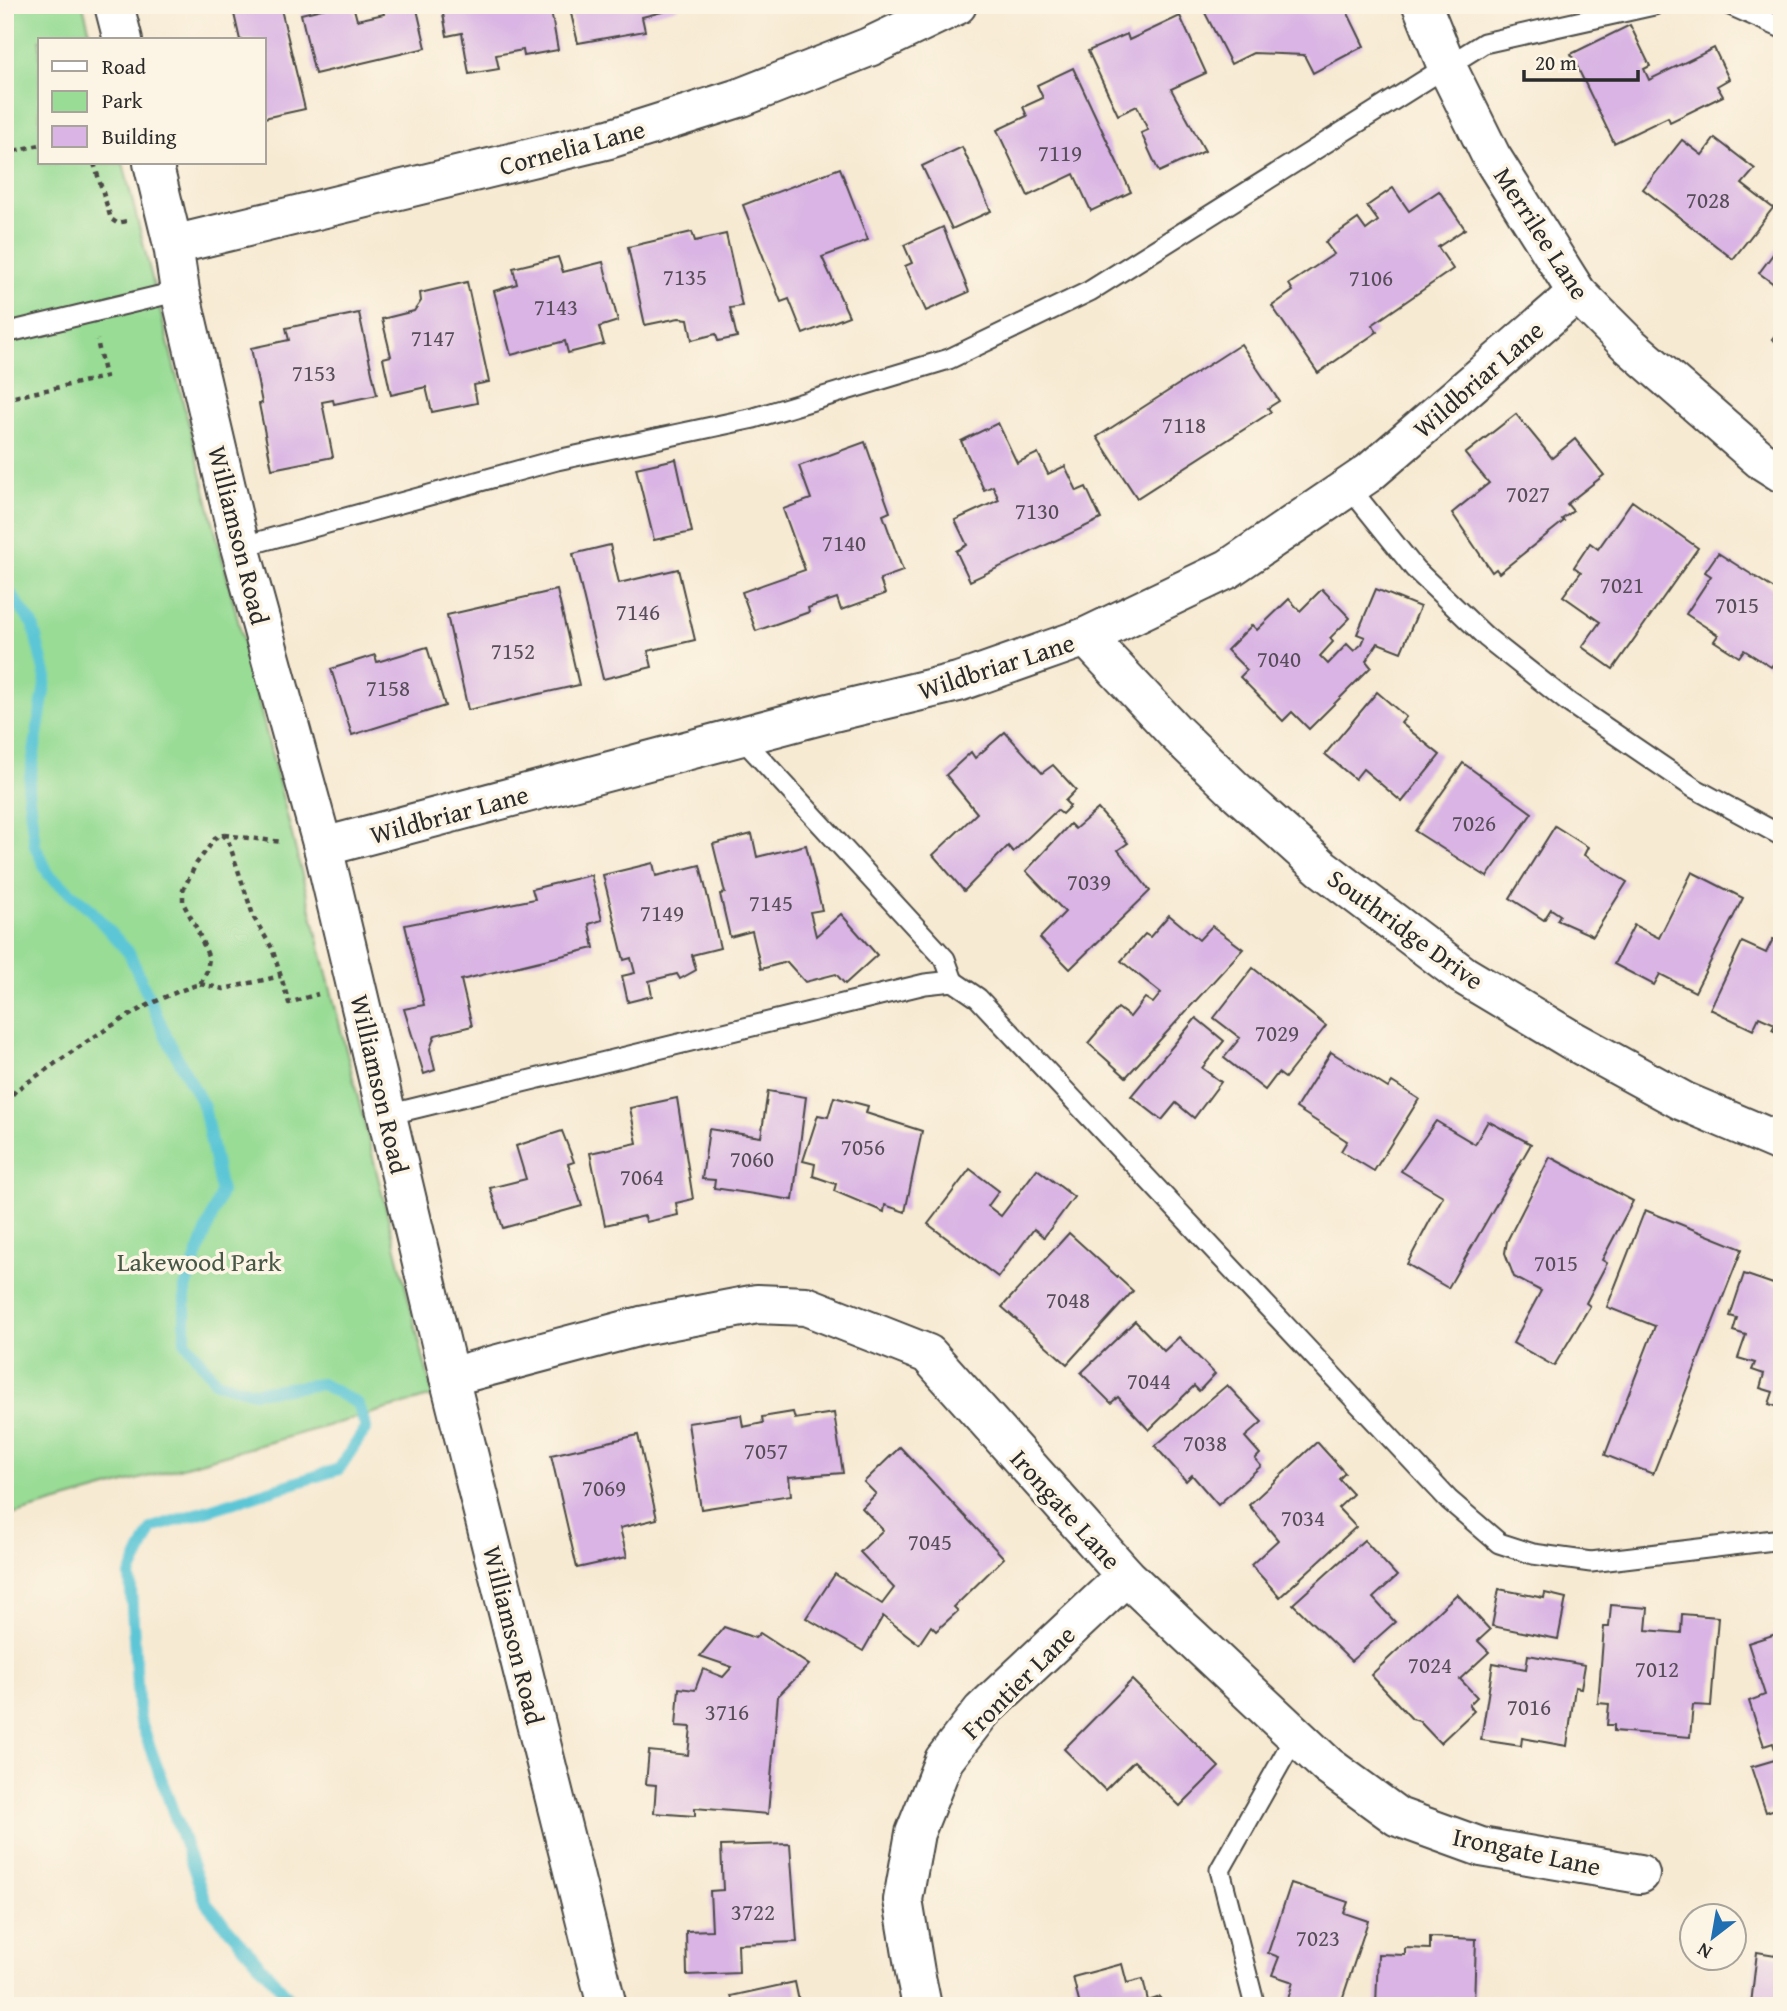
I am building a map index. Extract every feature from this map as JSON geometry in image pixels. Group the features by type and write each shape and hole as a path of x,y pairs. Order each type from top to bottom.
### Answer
{"street":[{"path":"114,5 122,38"},
{"name":"Cornelia Lane","path":"173,244 609,139 742,97 869,47 957,5"},
{"name":"Merrilee Lane","path":"1422,5 1447,67 1491,156 1577,293 1629,345 1760,459 1782,473"},
{"name":"Williamson Road","path":"153,164 240,547 323,847 449,1377 607,2006"},
{"name":"Wildbriar Lane","path":"323,847 740,736 958,682 1086,637 1228,569 1369,473 1577,293"},
{"name":"Southridge Drive","path":"1086,637 1175,732 1322,868 1463,975 1570,1039 1683,1101 1782,1143"},
{"name":"Irongate Lane","path":"449,1377 641,1326 757,1304 806,1306 929,1354 1126,1576 1328,1766 1398,1817 1481,1847 1640,1874"},
{"name":"Frontier Lane","path":"922,2006 903,1900 915,1833 944,1760 982,1711 1126,1576"}],"lane":[{"path":"240,547 557,460 754,418 949,359 1090,291 1484,43 1654,5"},
{"path":"1730,5 1782,28"},
{"path":"5,333 180,291"},
{"path":"1349,487 1415,569 1486,637 1568,702 1694,788 1782,836"},
{"path":"740,736 945,958 953,981 978,998 1449,1500 1499,1543 1533,1554 1591,1562 1782,1539"},
{"path":"387,1115 925,984 953,981"},
{"path":"1255,2006 1220,1870 1296,1735"}],"path":[{"path":"5,153 38,145"},
{"path":"94,164 111,219 117,223 130,220"},
{"path":"5,399 105,377 90,312"},
{"path":"223,835 228,839 254,918 272,948 289,1003 356,983"},
{"path":"200,984 207,971 209,958 183,903 183,890 212,840 223,835 323,847"},
{"path":"5,1113 9,1099 16,1090 109,1026 184,989 200,984 224,989 281,976"}],"green space":[{"name":"Lakewood Park","path":"5,5 83,5 91,38 38,38 38,164 123,164 433,1396 5,1517"}],"building":[{"path":"232,5 280,5 305,109 266,118 266,38 240,38"},
{"path":"338,5 353,5 357,20 384,14 382,5 416,5 426,48 315,74 301,14"},
{"path":"452,5 550,5 558,50 524,56 523,50 496,55 499,69 469,74 462,33 447,36 442,8"},
{"path":"569,5 677,5 678,8 642,17 645,31 578,43"},
{"path":"1201,5 1344,5 1364,46 1313,73 1304,55 1253,53 1231,64"},
{"path":"1180,16 1206,73 1171,89 1205,151 1159,172 1141,133 1148,130 1137,106 1118,115 1088,51 1127,34 1129,40"},
{"path":"1630,25 1650,66 1644,69 1649,80 1714,48 1729,79 1717,86 1723,96 1670,122 1668,117 1614,143 1571,54"},
{"path":"1073,68 1131,192 1091,211 1074,174 1028,196 997,130 1027,116 1023,107 1043,98 1037,85"},
{"path":"1715,138 1755,169 1742,184 1773,208 1733,259 1643,189 1682,140 1702,155"},
{"path":"962,147 991,211 952,229 922,166"},
{"path":"840,168 868,240 822,257 849,316 803,334 789,299 781,302 743,205"},
{"path":"1393,188 1409,211 1439,191 1465,229 1438,247 1453,269 1372,325 1377,332 1318,373 1272,306 1293,291 1289,284 1334,254 1325,242 1358,219 1366,230 1378,221 1367,206"},
{"path":"943,227 969,292 926,311 905,266 912,263 904,245"},
{"path":"692,232 695,241 726,234 742,306 730,308 737,337 718,341 716,334 692,340 688,319 679,318 645,325 628,247"},
{"path":"1782,242 1782,290 1759,273"},
{"path":"558,257 563,272 603,262 618,321 599,327 604,344 568,353 565,341 511,355 494,291 517,284 513,268"},
{"path":"467,282 489,382 474,385 477,403 432,412 426,387 391,395 383,358 391,356 382,319 414,311 421,301 420,293"},
{"path":"359,313 377,395 334,404 333,400 322,402 333,457 272,469 251,348 289,340 286,328"},
{"path":"1782,326 1782,346 1772,339"},
{"path":"1241,344 1279,401 1268,408 1271,412 1137,498 1097,437"},
{"path":"1516,414 1552,458 1575,439 1604,475 1567,504 1573,511 1562,519 1564,521 1499,573 1496,569 1492,572 1452,513 1489,483 1465,454"},
{"path":"998,423 1017,463 1038,453 1048,474 1065,466 1077,491 1086,487 1101,519 970,581 956,551 967,545 955,520 999,500 993,486 984,490 961,441"},
{"path":"865,442 890,512 883,515 903,571 880,579 885,594 841,610 837,598 808,608 809,612 756,631 742,592 805,570 783,509 811,499 799,466"},
{"path":"676,459 692,532 654,540 636,468"},
{"path":"1632,501 1698,548 1613,669 1582,647 1600,622 1563,596 1581,572 1574,567 1590,543 1598,549"},
{"path":"610,545 619,583 678,569 695,640 648,651 652,667 603,679 573,554"},
{"path":"1718,553 1782,594 1782,651 1771,667 1744,650 1739,657 1714,641 1718,635 1686,614 1711,576 1705,572"},
{"path":"1322,589 1350,618 1330,638 1333,642 1320,656 1328,664 1347,644 1354,651 1362,644 1365,637 1357,634 1376,589 1420,607 1401,652 1378,643 1366,661 1371,667 1309,729 1292,712 1283,721 1240,677 1247,670 1227,650 1252,625 1257,630 1289,599 1300,611"},
{"path":"557,590 579,685 468,710 447,615"},
{"path":"427,647 445,706 352,735 331,669 375,655 377,662"},
{"path":"1377,692 1406,717 1401,723 1440,755 1402,802 1363,769 1355,779 1325,754"},
{"path":"1005,732 1042,773 1053,765 1076,790 1065,801 1070,806 1062,814 1057,810 1013,852 1008,846 964,891 933,855 977,813 946,775 971,752 975,758"},
{"path":"1463,763 1532,813 1487,877 1415,831"},
{"path":"1098,809 1128,843 1118,850 1150,891 1070,969 1040,938 1065,912 1026,871 1070,824 1075,829"},
{"path":"1555,826 1588,847 1584,855 1627,882 1593,936 1557,920 1560,915 1551,909 1544,920 1510,898"},
{"path":"752,834 757,857 806,845 822,910 810,912 816,936 841,914 877,955 845,984 836,974 805,982 787,962 761,969 752,931 730,937 720,894 725,893 713,844"},
{"path":"653,863 656,876 700,865 720,948 692,955 696,970 680,979 677,974 649,981 652,996 628,1002 622,976 635,973 631,958 624,960 603,875"},
{"path":"1692,872 1743,898 1695,992 1660,974 1654,985 1614,964 1634,925 1659,938"},
{"path":"591,875 602,920 589,924 594,948 461,980 472,1026 435,1035 430,1049 435,1070 424,1074 404,1009 424,1005 405,925 535,899 532,889"},
{"path":"1169,915 1199,940 1212,926 1243,949 1126,1077 1088,1043 1118,1008 1130,1017 1145,998 1153,1003 1161,993 1121,961 1145,934 1150,937"},
{"path":"1773,939 1782,943 1782,1035 1772,1030 1775,1024 1759,1017 1753,1030 1710,1009 1742,942 1766,953"},
{"path":"1253,968 1326,1026 1285,1078 1278,1073 1265,1090 1224,1058 1240,1038 1214,1018"},
{"path":"1196,1018 1224,1041 1202,1068 1221,1082 1194,1118 1176,1103 1162,1120 1131,1096"},
{"path":"1331,1052 1388,1088 1392,1082 1419,1099 1374,1171 1341,1151 1347,1141 1296,1108"},
{"path":"768,1091 806,1097 793,1200 714,1188 715,1180 702,1179 709,1129 761,1137"},
{"path":"834,1097 868,1106 866,1113 922,1131 905,1212 885,1205 884,1212 834,1191 836,1184 813,1176 815,1164 803,1161 818,1115 828,1117"},
{"path":"677,1098 693,1199 676,1203 678,1215 646,1222 645,1216 605,1225 590,1153 637,1143 630,1108"},
{"path":"1436,1121 1475,1144 1488,1121 1531,1144 1448,1288 1407,1264 1443,1196 1401,1171"},
{"path":"562,1131 574,1162 568,1164 582,1206 503,1228 490,1188 526,1179 516,1146"},
{"path":"1550,1157 1633,1201 1602,1260 1607,1263 1586,1303 1590,1306 1554,1366 1513,1343 1541,1291 1514,1277 1505,1253 1507,1241"},
{"path":"970,1169 999,1191 988,1206 1001,1216 1037,1169 1074,1197 1044,1237 1034,1229 998,1277 928,1224"},
{"path":"1645,1210 1742,1249 1653,1474 1605,1455 1655,1326 1607,1307"},
{"path":"1069,1233 1133,1291 1067,1364 1002,1307"},
{"path":"1744,1274 1782,1287 1782,1408 1769,1404 1773,1392 1760,1388 1764,1374 1752,1370 1755,1363 1738,1358 1746,1335 1733,1331 1737,1318 1730,1316"},
{"path":"1135,1321 1164,1351 1179,1337 1215,1374 1199,1391 1194,1386 1149,1430 1118,1397 1111,1403 1081,1373"},
{"path":"1227,1385 1262,1422 1245,1437 1260,1454 1255,1459 1261,1466 1218,1505 1192,1475 1186,1481 1155,1446"},
{"path":"793,1412 795,1419 834,1413 843,1473 789,1477 791,1495 701,1509 688,1423 741,1415 743,1427 763,1423 762,1417"},
{"path":"638,1435 657,1519 620,1528 627,1557 577,1568 551,1455"},
{"path":"1317,1442 1345,1473 1339,1479 1353,1494 1338,1508 1356,1527 1280,1597 1251,1565 1278,1540 1249,1505"},
{"path":"900,1447 1004,1558 954,1607 958,1611 936,1631 931,1626 919,1644 883,1616 863,1651 806,1618 835,1574 882,1604 894,1588 860,1552 883,1530 862,1508 876,1494 864,1482"},
{"path":"1364,1540 1397,1576 1373,1598 1395,1622 1351,1661 1293,1604"},
{"path":"1499,1589 1544,1598 1545,1593 1566,1598 1558,1639 1492,1626"},
{"path":"1457,1594 1490,1630 1478,1641 1489,1652 1460,1679 1477,1697 1469,1705 1474,1711 1440,1743 1419,1721 1412,1719 1371,1675"},
{"path":"1611,1605 1648,1608 1646,1630 1681,1633 1682,1614 1718,1617 1711,1706 1693,1705 1690,1737 1614,1731 1614,1725 1607,1725 1609,1704 1598,1703 1604,1627 1609,1627"},
{"path":"724,1627 755,1638 760,1633 809,1665 778,1696 768,1814 695,1808 695,1816 654,1813 656,1785 646,1784 649,1751 688,1755 691,1727 676,1726 679,1688 695,1690 703,1669 723,1677 732,1667 700,1656"},
{"path":"1782,1632 1782,1807 1766,1812 1751,1767 1778,1759 1773,1743 1764,1746 1749,1701 1765,1695 1748,1643"},
{"path":"1528,1655 1585,1665 1581,1688 1575,1687 1567,1746 1522,1738 1521,1746 1481,1740 1493,1663 1526,1669"},
{"path":"1132,1680 1219,1767 1180,1806 1134,1761 1105,1790 1064,1749"},
{"path":"790,1844 797,1942 738,1944 739,1973 687,1975 686,1931 712,1930 710,1891 723,1890 721,1846"},
{"path":"1291,1883 1348,1902 1344,1913 1368,1921 1340,2006 1286,2006 1293,1982 1272,1975 1279,1957 1268,1953"},
{"path":"1430,1937 1476,1939 1474,2006 1376,2006 1378,1954 1405,1955 1405,1948 1430,1949"},
{"path":"1757,1952 1782,1956 1782,2006 1738,2006 1738,2002 1751,2004"},
{"path":"1122,1964 1127,1983 1143,1979 1148,2001 1160,1997 1162,2006 1080,2006 1073,1977"},
{"path":"795,1982 800,2006 734,2006 731,1996"}],"waterway":[{"path":"5,586 33,625 46,678 28,791 35,846 49,875 88,907 129,953 167,1038 204,1107 221,1192 185,1288 185,1341 216,1382 254,1392 322,1384 358,1404 366,1428 339,1469 152,1528 130,1575 139,1717 206,1903 296,2006"}]}
